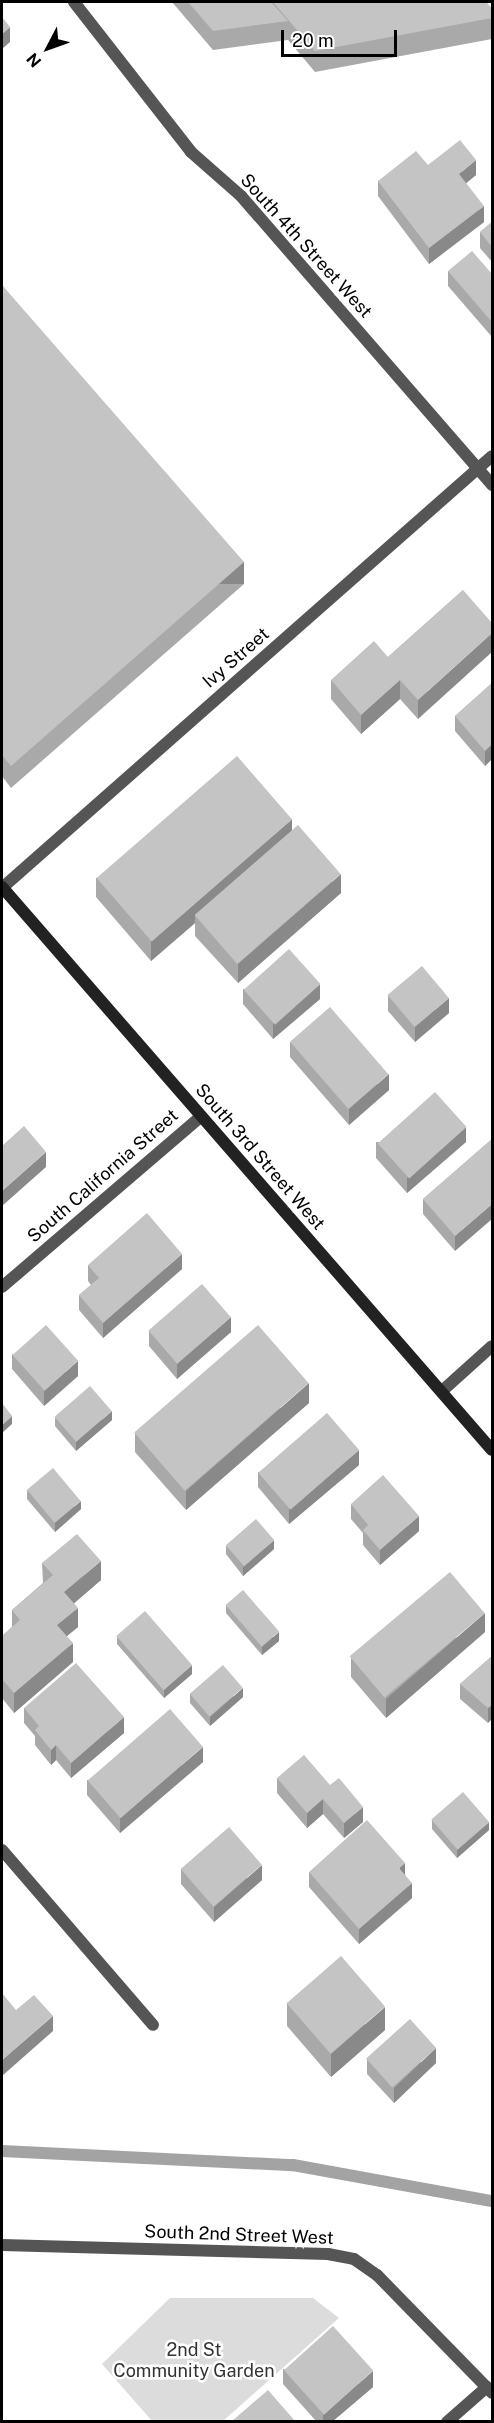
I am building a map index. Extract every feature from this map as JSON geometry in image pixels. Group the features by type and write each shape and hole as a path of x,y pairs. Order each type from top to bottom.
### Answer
{"main road":[{"name":"South 3rd Street West","path":"2,887 492,1450"}],"street":[{"name":"South 4th Street West","path":"74,2 191,152 241,196 492,486"},
{"name":"Ivy Street","path":"2,887 492,456"},
{"name":"South California Street","path":"2,1287 200,1117"},
{"path":"442,1391 492,1346"},
{"path":"2,1850 153,2025"},
{"name":"South 2nd Street West","path":"2,2245 328,2254 354,2259 377,2275 490,2390"},
{"path":"447,2421 490,2390"}],"green space":[{"name":"2nd St Community Garden","path":"170,2298 313,2298 339,2318 223,2421 152,2421 102,2364"}],"building":[{"path":"188,2 271,2 288,21 213,31"},
{"path":"273,2 486,2 492,9 492,18 315,51"},
{"path":"2,17 10,27 2,34"},
{"path":"460,140 476,160 459,174 484,206 429,248 378,181 416,151 428,165"},
{"path":"492,222 492,247 480,232"},
{"path":"472,251 492,274 492,322 448,271"},
{"path":"2,285 244,562 11,766 2,755"},
{"path":"463,590 492,623 492,633 418,700 400,680 361,715 331,680 374,641 388,657"},
{"path":"492,683 492,744 485,751 455,716"},
{"path":"237,756 292,819 152,941 97,878"},
{"path":"298,825 341,874 237,964 195,915"},
{"path":"289,949 320,984 275,1025 244,990"},
{"path":"422,966 449,998 415,1027 388,995"},
{"path":"330,1007 388,1074 348,1109 290,1042"},
{"path":"435,1092 466,1127 409,1178 378,1144"},
{"path":"24,1126 46,1152 2,1191 2,1146"},
{"path":"492,1139 492,1204 455,1236 423,1199"},
{"path":"147,1213 182,1254 103,1323 79,1295 99,1278 88,1265"},
{"path":"202,1284 231,1317 177,1364 148,1331"},
{"path":"46,1325 78,1361 45,1391 13,1355"},
{"path":"258,1325 309,1383 185,1491 134,1433"},
{"path":"90,1386 112,1411 76,1442 55,1417"},
{"path":"2,1403 12,1416 2,1425"},
{"path":"327,1413 359,1450 290,1510 258,1473"},
{"path":"53,1468 81,1501 55,1523 27,1490"},
{"path":"383,1475 419,1516 380,1550 363,1530 368,1525 351,1504"},
{"path":"256,1519 274,1540 244,1566 226,1545"},
{"path":"77,1534 101,1561 64,1592 78,1608 57,1625 73,1643 14,1693 2,1679 2,1636 20,1620 12,1610 53,1575 42,1563"},
{"path":"450,1572 485,1613 384,1698 350,1656"},
{"path":"243,1590 279,1632 262,1647 226,1605"},
{"path":"145,1611 192,1665 164,1690 116,1636"},
{"path":"492,1656 492,1704 488,1708 460,1684"},
{"path":"76,1663 124,1717 71,1763 56,1745 51,1750 35,1730 39,1726 24,1708"},
{"path":"223,1665 243,1688 209,1717 190,1694"},
{"path":"170,1709 203,1747 121,1818 88,1781"},
{"path":"304,1755 330,1785 339,1778 363,1807 344,1823 323,1799 307,1813 277,1778"},
{"path":"463,1792 489,1822 458,1850 431,1820"},
{"path":"367,1820 405,1863 399,1868 412,1883 359,1929 309,1872"},
{"path":"229,1827 262,1865 214,1907 181,1869"},
{"path":"341,1956 385,2007 331,2054 287,2003"},
{"path":"2,1993 16,2010 34,1995 53,2016 2,2060"},
{"path":"410,2019 436,2048 392,2087 366,2058"},
{"path":"333,2326 373,2371 324,2415 284,2370"},
{"path":"268,2390 295,2421 232,2421"}],"waterway":[{"path":"2,2151 293,2165 492,2201"}]}
